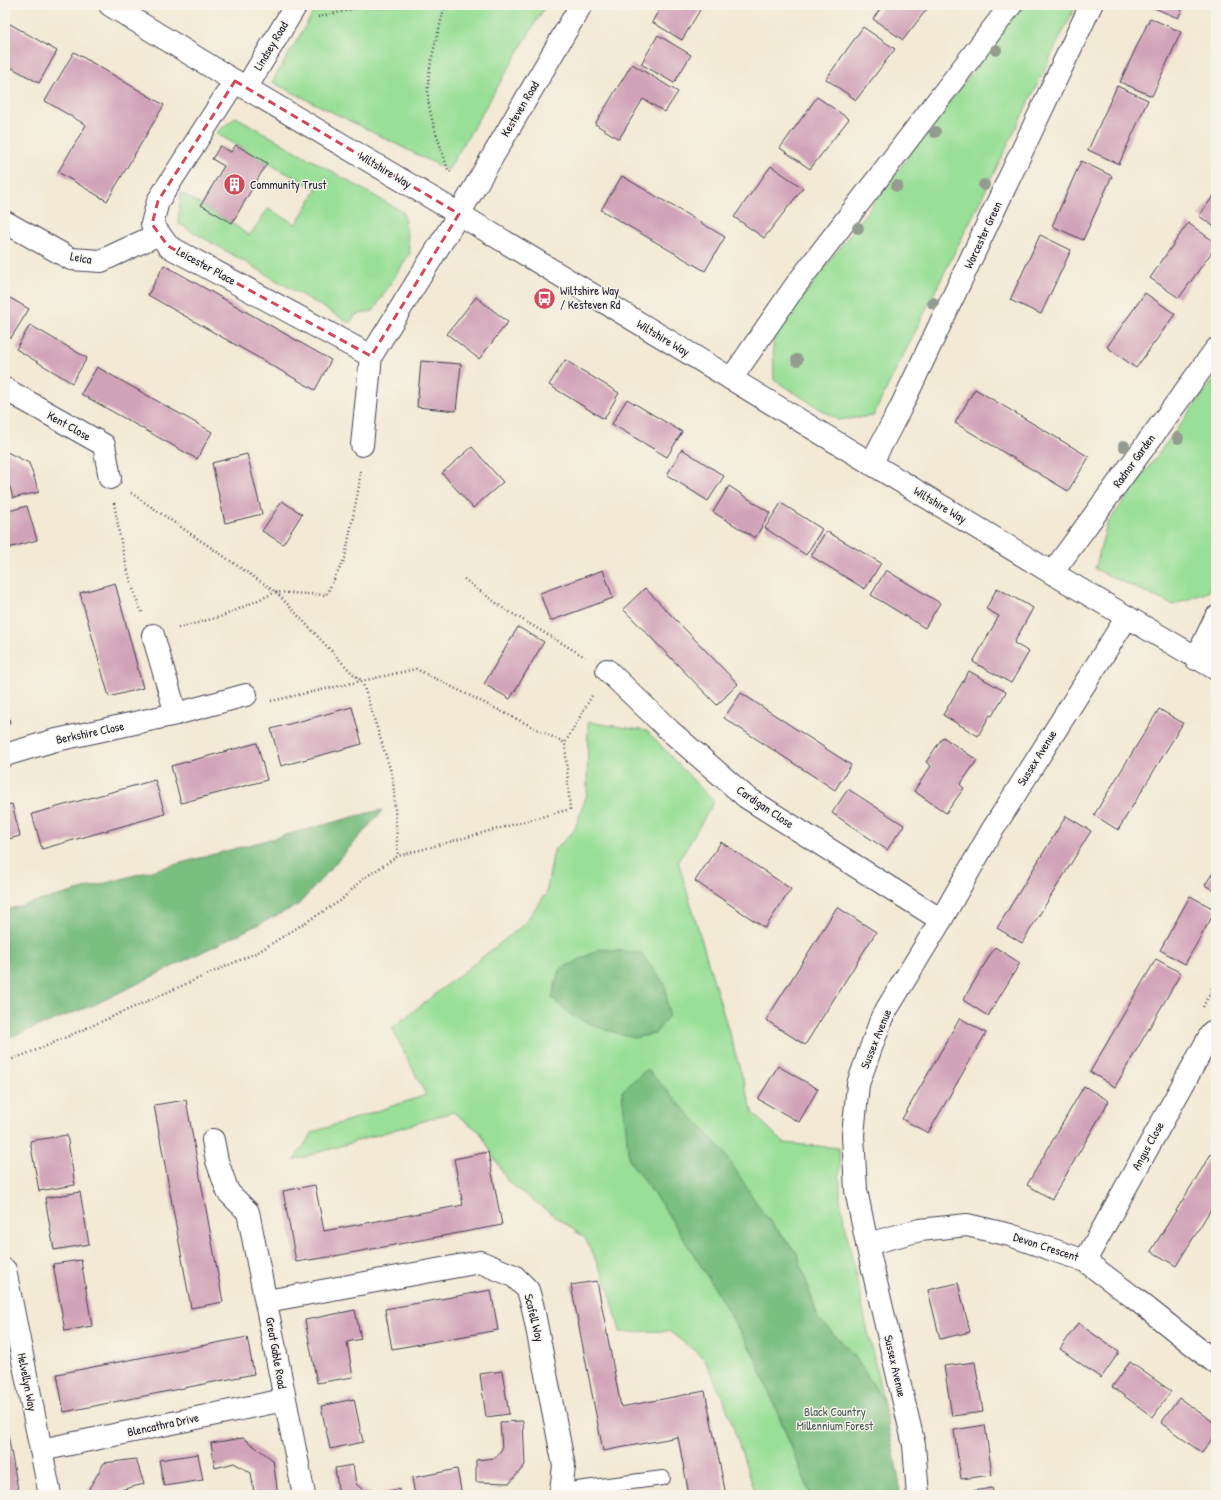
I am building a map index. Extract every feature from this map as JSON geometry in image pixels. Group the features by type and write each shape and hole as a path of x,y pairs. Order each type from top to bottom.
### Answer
{"street":[{"name":"Wiltshire Way","path":"110,5 459,214 1052,573 1196,659 1216,669"},
{"name":"Lindsey Road","path":"240,84 296,5"},
{"name":"Kesteven Road","path":"459,214 581,5"},
{"path":"731,379 796,285 1011,5"},
{"name":"Worcester Green","path":"872,464 904,402 1091,5"},
{"name":"Leicester Place","path":"240,84 158,201 152,224 168,246 371,356"},
{"path":"362,445 371,356 459,214"},
{"name":"Leica","path":"5,222 71,259 101,262 159,234"},
{"name":"Radnor Garden","path":"1052,573 1216,349"},
{"name":"Kent Close","path":"5,390 104,445 110,478"},
{"name":"Sussex Avenue","path":"918,1495 914,1445 867,1244 856,1190 853,1135 858,1084 882,1017 941,920 991,832 1127,617"},
{"path":"1196,659 1216,617"},
{"path":"153,634 176,714"},
{"name":"Cardigan Close","path":"607,670 670,731 746,797 941,920"},
{"name":"Berkshire Close","path":"5,755 52,741 176,714 246,695"},
{"name":"Angus Close","path":"1085,1261 1212,1032"},
{"name":"Great Gable Road","path":"213,1140 216,1161 228,1192 248,1212 267,1301 284,1400 304,1495"},
{"name":"Devon Crescent","path":"867,1244 920,1230 967,1225 1010,1235 1085,1261 1216,1363"},
{"name":"Scafell Way","path":"267,1301 480,1262 514,1276 528,1290 533,1308 564,1466 560,1493"},
{"name":"Helvellyn Way","path":"5,1270 8,1298 50,1495"},
{"name":"Blencathra Drive","path":"41,1450 284,1400"}],"lane":[{"path":"560,1493 663,1478"}],"path":[{"path":"284,24 370,5"},
{"path":"445,5 430,74 428,96 435,130 448,170"},
{"path":"153,634 223,616 276,592 326,595 345,558 360,486 362,445"},
{"path":"110,478 276,592 352,673 362,681 393,778 398,856"},
{"path":"110,478 120,541 138,601"},
{"path":"5,1062 44,1048 258,952 340,901 364,878 398,856 570,809 565,743 607,670 503,608 464,578"},
{"path":"246,695 256,704 416,669 565,743"}],"highlighted area":[{"path":"235,81 459,214 371,356 168,246 152,224 158,201"}],"green space":[{"path":"318,5 546,5 448,170 272,82"},
{"path":"1023,5 1076,5 873,416 838,420 774,380 773,336"},
{"path":"236,117 403,212 410,253 373,311 355,315 350,323 178,223 181,193 232,223 249,236 268,209 296,224 317,189 267,163 216,133"},
{"path":"1216,376 1216,576 1208,592 1173,605 1095,569 1107,524"},
{"path":"588,722 647,731 714,802 678,861 753,1113 784,1143 839,1148 840,1199 883,1400 853,1354 818,1318 797,1253 763,1213 629,1160 665,1209 711,1282 755,1357 811,1495 756,1495 723,1397 703,1357 669,1331 620,1332 608,1286 585,1238 508,1182 480,1132 453,1112 294,1160 313,1132 426,1095 392,1028 522,926 546,894 554,850 574,831 587,794"},
{"path":"383,810 298,905 96,1004 5,1039 5,910"},
{"path":"600,949 641,953 665,985 669,1015 655,1034 633,1038 601,1028 571,1015 552,998 559,970"},
{"name":"Black Country Millennium Forest","path":"647,1069 724,1152 763,1213 797,1253 818,1318 853,1354 883,1400 899,1480 900,1495 811,1495 755,1357 711,1282 665,1209 629,1160 622,1091"}],"building":[{"path":"662,5 703,5 682,40 652,22"},
{"path":"883,5 930,5 903,40 873,19"},
{"path":"1147,5 1184,5 1178,18"},
{"path":"1150,18 1181,32 1152,96 1120,82"},
{"path":"5,21 57,51 39,83 5,64"},
{"path":"863,27 895,49 856,100 826,79"},
{"path":"658,35 691,55 674,83 641,64"},
{"path":"74,52 164,105 107,201 58,172 86,125 45,101"},
{"path":"632,64 678,92 665,112 643,99 619,139 595,124"},
{"path":"1117,86 1148,100 1119,164 1088,150"},
{"path":"817,97 849,119 810,169 780,148"},
{"name":"Community Trust","path":"236,145 267,163 232,223 201,205 224,166 212,159 220,146 231,152"},
{"path":"1081,161 1112,176 1083,240 1052,226"},
{"path":"771,166 803,188 764,238 734,217"},
{"path":"622,176 725,237 705,271 601,210"},
{"path":"1216,192 1216,228 1199,216"},
{"path":"1188,223 1216,243 1216,246 1179,298 1150,278"},
{"path":"1040,235 1071,250 1041,314 1010,300"},
{"path":"164,265 331,360 315,390 148,295"},
{"path":"1145,293 1175,314 1136,368 1107,347"},
{"path":"5,295 29,309 11,338 5,335"},
{"path":"476,297 508,322 479,359 447,334"},
{"path":"30,325 87,358 72,383 16,349"},
{"path":"565,360 619,393 604,419 549,385"},
{"path":"421,361 461,364 456,411 417,407"},
{"path":"97,367 212,432 197,459 81,394"},
{"path":"975,389 1089,457 1068,491 955,423"},
{"path":"627,399 682,432 667,457 612,424"},
{"path":"472,447 503,482 473,508 442,473"},
{"path":"682,449 724,476 708,501 667,475"},
{"path":"5,451 29,463 39,492 13,498 10,487 5,483"},
{"path":"247,454 262,514 225,523 212,463"},
{"path":"729,486 770,513 755,538 713,512"},
{"path":"282,501 302,514 283,544 262,531"},
{"path":"781,503 822,529 806,555 765,528"},
{"path":"27,506 37,540 5,549 5,512"},
{"path":"826,531 881,563 865,589 811,556"},
{"path":"603,570 613,598 550,621 540,593"},
{"path":"886,570 940,603 925,628 871,595"},
{"path":"115,583 143,688 109,697 80,593"},
{"path":"645,588 738,684 717,705 623,609"},
{"path":"997,588 1033,608 1014,643 1029,652 1011,683 973,662 999,616 986,609"},
{"path":"518,627 544,642 510,699 484,684"},
{"path":"969,671 1006,692 978,736 943,715"},
{"path":"741,693 851,765 835,790 724,718"},
{"path":"6,705 10,723 5,725 5,706"},
{"path":"352,707 362,744 281,766 271,729"},
{"path":"1159,709 1183,723 1118,830 1094,815"},
{"path":"943,737 977,760 960,785 964,788 946,813 914,791 931,766 926,762"},
{"path":"257,743 267,780 181,803 171,766"},
{"path":"155,780 165,814 42,849 32,814"},
{"path":"848,789 904,825 887,850 832,813"},
{"path":"12,804 20,836 5,840 5,805"},
{"path":"1066,816 1091,831 1022,943 997,928"},
{"path":"721,842 791,889 765,928 695,881"},
{"path":"1216,868 1216,892 1205,885"},
{"path":"1190,896 1216,910 1185,964 1160,950"},
{"path":"837,907 876,932 805,1045 766,1020"},
{"path":"995,947 1020,963 988,1016 963,1000"},
{"path":"1156,959 1181,973 1115,1087 1090,1072"},
{"path":"960,1018 986,1033 928,1133 902,1119"},
{"path":"778,1066 818,1089 799,1122 758,1099"},
{"path":"1084,1086 1109,1101 1052,1199 1027,1185"},
{"path":"186,1100 223,1302 191,1308 154,1105"},
{"path":"67,1135 75,1185 39,1191 30,1141"},
{"path":"488,1152 502,1225 296,1262 283,1191 315,1185 324,1231 463,1205 454,1159"},
{"path":"1211,1154 1216,1157 1216,1201 1176,1266 1151,1251"},
{"path":"80,1192 89,1244 54,1250 45,1198"},
{"path":"81,1260 92,1326 65,1331 53,1264"},
{"path":"597,1281 621,1407 705,1391 726,1495 689,1495 678,1437 603,1451 571,1285"},
{"path":"958,1283 970,1332 940,1339 928,1290"},
{"path":"491,1290 498,1330 392,1349 385,1309"},
{"path":"355,1310 361,1339 347,1342 353,1377 317,1383 305,1320"},
{"path":"1078,1323 1119,1352 1101,1378 1060,1349"},
{"path":"247,1337 254,1374 64,1412 57,1374"},
{"path":"975,1362 983,1412 952,1416 944,1366"},
{"path":"1130,1362 1171,1391 1153,1417 1112,1387"},
{"path":"502,1371 509,1414 486,1417 480,1374"},
{"path":"1179,1398 1216,1424 1216,1433 1202,1453 1161,1423"},
{"path":"354,1399 363,1442 330,1449 321,1406"},
{"path":"523,1421 525,1465 510,1483 476,1482 476,1460 495,1458 502,1449 500,1422"},
{"path":"6,1424 19,1495 5,1495"},
{"path":"985,1425 992,1475 961,1479 954,1430"},
{"path":"243,1438 273,1460 278,1495 249,1495 254,1493 251,1473 234,1463 215,1468 211,1443"},
{"path":"198,1454 203,1480 164,1486 159,1460"},
{"path":"136,1459 144,1484 120,1490 116,1495 87,1495 87,1492 104,1463"},
{"path":"353,1465 356,1484 363,1490 375,1495 339,1495 335,1468"},
{"path":"457,1469 462,1495 415,1495 412,1478"},
{"path":"992,1488 994,1495 962,1495 961,1493"},
{"path":"399,1489 400,1495 376,1495 376,1494"}],"place":[{"name":"Community Trust","path":"234,185"},
{"name":"Wiltshire Way / Kesteven Rd","path":"545,298"}]}
